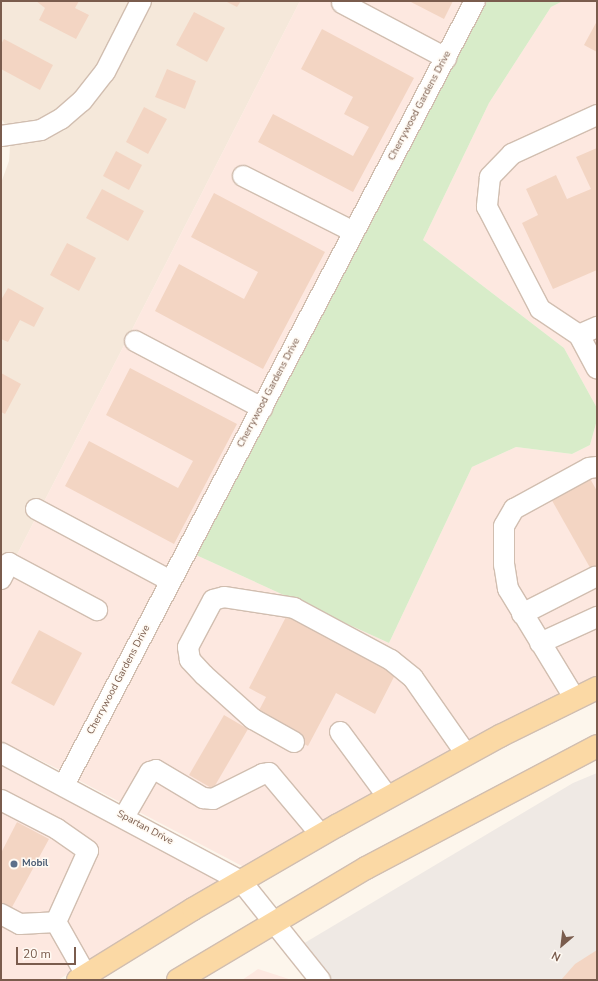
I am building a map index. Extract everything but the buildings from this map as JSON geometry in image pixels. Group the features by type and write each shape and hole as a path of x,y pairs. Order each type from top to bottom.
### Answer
{"main road":[{"path":"82,978 241,881 388,797 466,754 597,688"},
{"path":"178,980 275,921 406,846 597,746"}],"street":[{"path":"1,136 41,130 62,119 82,101 105,72 141,1"},
{"name":"Cherrywood Gardens Drive","path":"64,786 475,1"},
{"path":"342,3 446,58"},
{"path":"597,115 512,154 490,178 487,208 540,309 579,335 597,369"},
{"path":"243,176 354,232"},
{"path":"579,335 597,327"},
{"path":"135,342 262,408"},
{"path":"575,699 508,589 504,565 504,526 508,516 521,505 589,468 597,467"},
{"path":"36,509 171,581"},
{"path":"1,579 9,563 98,610"},
{"path":"522,614 595,577"},
{"path":"294,742 253,719 204,676 190,660 188,647 213,600 224,597 294,608 391,660 413,678 466,754"},
{"path":"540,643 597,617"},
{"path":"340,732 388,797"},
{"name":"Spartan Drive","path":"1,753 124,817 241,881 275,921 310,970 320,980"},
{"path":"124,817 150,772 156,770 203,798 213,799 263,774 269,773 321,835"},
{"path":"2,804 58,829 88,851 56,922 82,978"},
{"path":"1,914 20,924 56,922"}],"shaded area":[{"path":"1,1 129,1 96,66 75,94 57,110 39,119 5,124 1,118"},
{"path":"152,1 300,1 1,586 1,183 9,161 10,146 41,141 65,130 90,108 112,78"},
{"path":"300,1 464,1 60,770 1,741 1,586"},
{"path":"563,1 597,1 597,408 564,348 423,240 489,103 551,7"},
{"path":"597,420 597,676 496,726 244,867 78,780 196,555 389,643 472,467 516,447 572,454 590,445"},
{"path":"1,766 195,868 218,882 58,980 1,980"},
{"path":"597,773 597,980 312,980 291,951 573,783"},
{"path":"258,969 292,980 242,980"}],"green space":[{"path":"487,1 563,1 551,7 489,103 423,240 564,348 597,408 597,420 590,445 572,454 516,447 472,467 389,643 196,555"}],"place":[{"name":"Mobil","path":"14,864"}]}
